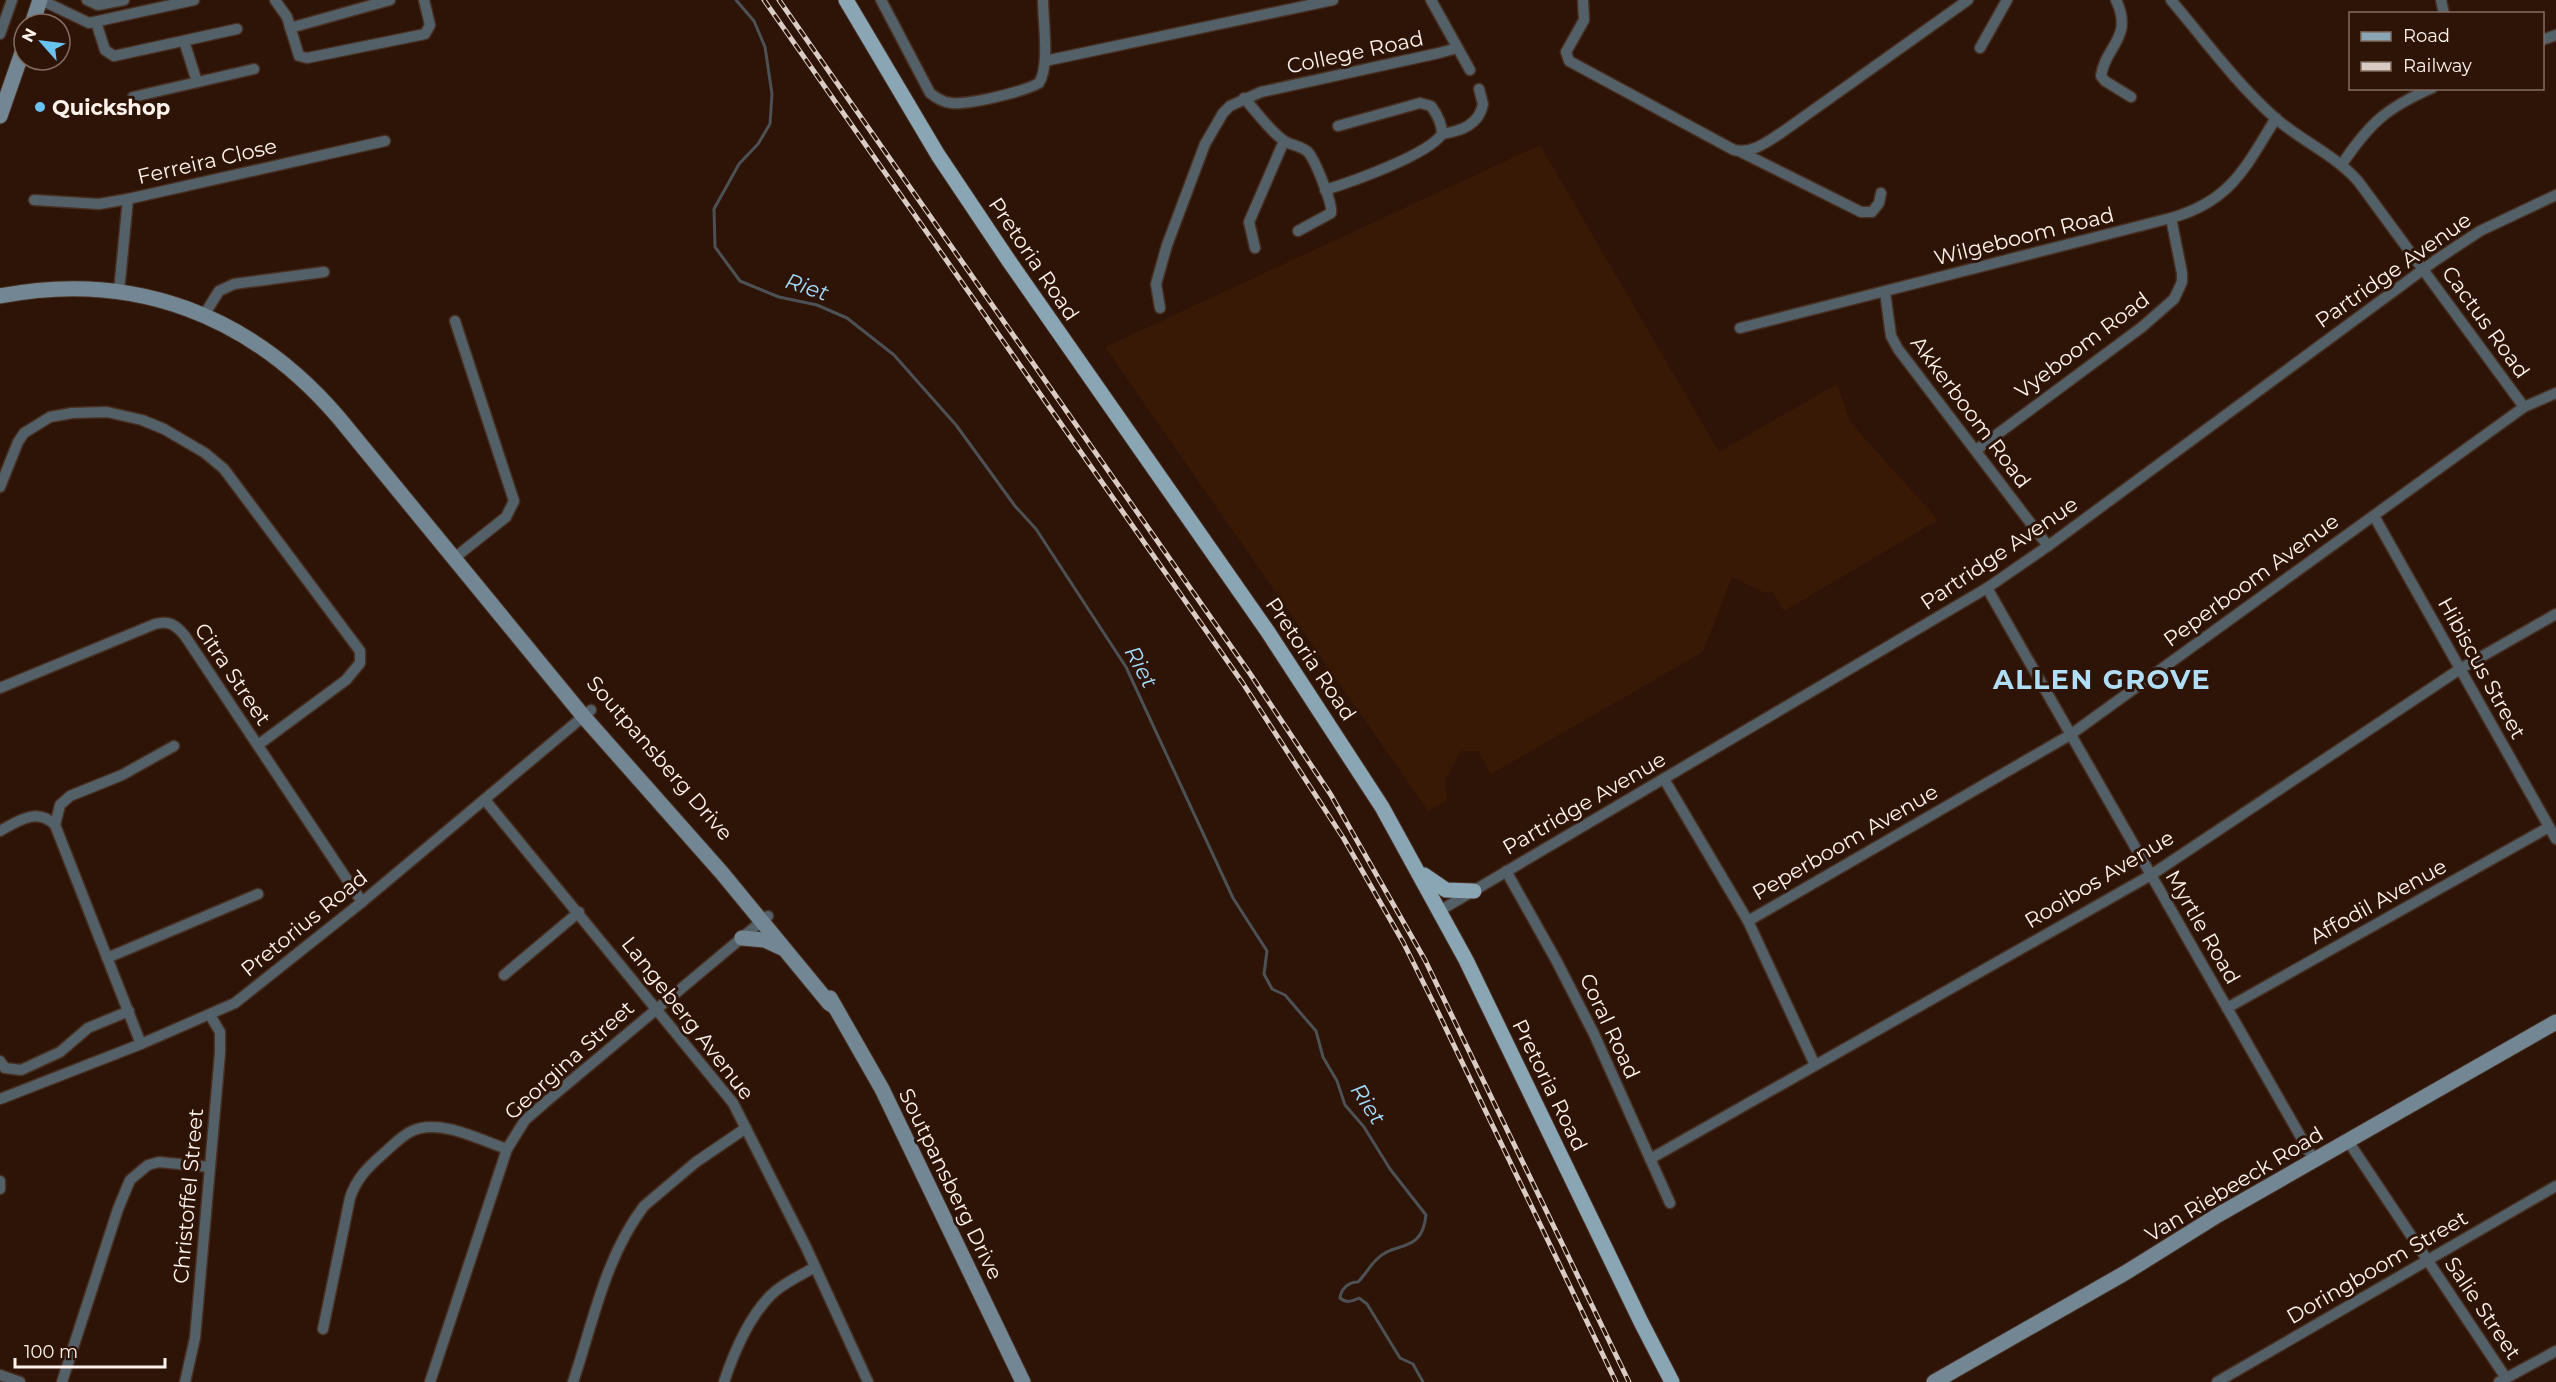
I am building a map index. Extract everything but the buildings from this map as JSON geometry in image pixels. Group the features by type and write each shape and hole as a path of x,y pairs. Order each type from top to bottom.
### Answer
{"main road":[{"name":"Pretoria Road","path":"846,0 938,155 1274,641 1359,769 1441,910 1672,1382"},
{"path":"1418,868 1446,890 1474,891"}],"street":[{"path":"0,34 12,0"},
{"path":"41,0 82,21 96,22 191,0"},
{"path":"87,0 98,5 124,0"},
{"path":"275,0 286,17 297,51 304,58 422,35 430,28 424,0"},
{"path":"290,28 390,0"},
{"path":"881,0 926,86 936,98 943,102 959,104 996,97 1035,85 1042,77 1045,61 1043,0"},
{"path":"1045,61 1333,0"},
{"name":"College Road","path":"1431,0 1470,70"},
{"path":"1583,0 1585,16 1566,52 1569,60 1738,151 1861,212 1872,212 1880,203 1881,193"},
{"path":"1738,151 1752,150 1782,133 1968,0"},
{"path":"1980,48 2007,0"},
{"path":"2116,0 2122,18 2121,32 2100,76 2132,97"},
{"name":"Cactus Road","path":"2171,0 2252,94 2276,118 2342,164 2379,208 2524,407"},
{"path":"96,22 105,50 114,56 237,29"},
{"path":"184,41 196,82"},
{"name":"College Road","path":"1160,308 1156,292 1158,271 1198,158 1223,113 1230,106 1261,92 1457,48"},
{"path":"133,97 254,69"},
{"path":"0,116 15,72"},
{"path":"1325,190 1391,165 1434,142 1442,134 1463,130 1476,119 1484,104 1479,89"},
{"path":"2342,164 2368,128 2383,113 2428,90"},
{"path":"1244,98 1284,141 1300,146 1311,156 1332,207 1331,213 1298,231"},
{"path":"1338,126 1420,103 1431,106 1435,110 1442,134"},
{"name":"Wilgeboom Road","path":"1740,328 2171,219 2200,209 2222,195 2246,166 2276,118"},
{"name":"Ferreira Close","path":"119,291 128,199 385,141"},
{"path":"1255,248 1249,222 1284,141"},
{"name":"Partridge Avenue","path":"1441,910 1987,588 2048,546 2423,269 2480,231 2556,195"},
{"path":"34,200 99,204 128,199"},
{"name":"Vyeboom Road","path":"1976,450 2142,327 2174,299 2182,273 2171,219"},
{"path":"204,315 222,288 234,284 324,272"},
{"name":"Soutpansberg Drive","path":"5,293 66,288 119,291 148,297 204,315 257,343 310,385 587,714 765,919 793,946 851,1031 882,1089 1023,1382"},
{"name":"Akkerboom Road","path":"1885,291 1894,343 2048,546"},
{"path":"455,321 514,501 506,517 455,557"},
{"name":"Peperboom Avenue","path":"1748,921 2070,735 2524,407 2556,393"},
{"path":"0,487 15,448 24,433 40,422 72,413 107,412 154,424 192,444 224,469 360,651 360,663 346,680 258,745"},
{"name":"Hibiscus Street","path":"2374,516 2556,839"},
{"name":"Myrtle Road","path":"1987,588 2314,1161"},
{"name":"Rooibos Avenue","path":"1650,1159 2151,875 2460,669 2556,614"},
{"name":"Citra Street","path":"0,688 155,624 175,625 185,636 362,902"},
{"name":"Pretorius Road","path":"0,1099 141,1044 210,1015 244,997 362,902 587,714"},
{"path":"141,1044 55,825 57,811 70,796 122,775 174,746"},
{"path":"1664,779 1748,921 1815,1065"},
{"name":"Langeberg Avenue","path":"485,800 579,912 733,1103 868,1382"},
{"path":"0,831 27,816 42,817 55,825"},
{"name":"Affodil Avenue","path":"2227,1008 2549,827"},
{"name":"Coral Road","path":"1506,871 1556,960 1588,1024 1670,1203"},
{"path":"107,958 258,894"},
{"path":"504,975 579,912"},
{"name":"Soutpansberg Drive","path":"765,919 787,951 829,1003 835,1007"},
{"name":"Georgina Street","path":"430,1382 507,1149 525,1120 765,919"},
{"path":"742,938 765,940 787,951"},
{"path":"0,1061 5,1068 21,1070 64,1050 88,1028 129,1011"},
{"name":"Christoffel Street","path":"185,1382 195,1338 220,1039 217,1024 210,1015"},
{"name":"Van Riebeeck Road","path":"1934,1382 2125,1274 2218,1215 2556,1022"},
{"path":"323,1329 350,1198 356,1182 368,1167 406,1134 422,1128 438,1127 507,1149"},
{"path":"573,1382 616,1251 637,1214 696,1162 746,1128"},
{"name":"Salie Street","path":"2348,1141 2428,1261 2503,1380"},
{"path":"62,1382 118,1209 130,1180 148,1164 159,1162 210,1167"},
{"path":"0,1181 0,1189"},
{"name":"Doringboom Street","path":"2217,1382 2556,1186"},
{"path":"724,1382 738,1345 766,1301 787,1283 814,1267"},
{"path":"2503,1380 2556,1351"},
{"path":"0,1375 20,1382"}],"shaded area":[{"path":"1540,145 1719,452 1837,384 1850,422 1938,520 1784,611 1772,591 1765,593 1732,577 1703,652 1491,774 1478,751 1461,751 1445,780 1447,800 1428,811 1105,347"}],"waterway":[{"name":"Riet","path":"736,0 754,21 765,47 772,94 770,124 758,144 739,164 714,209 715,247 740,281 779,297 817,305 847,318 894,355 956,425 1015,506 1036,529 1126,667 1233,898 1267,951 1264,974 1272,989 1285,995 1316,1031 1323,1057 1337,1081 1345,1105 1364,1127 1390,1169 1426,1215 1423,1228 1413,1242 1383,1254 1358,1282 1346,1287 1340,1298 1344,1301 1359,1298 1367,1304 1400,1358 1413,1364 1423,1382"}],"railway":[{"path":"764,0 1242,682 1344,839 1403,942 1616,1382"},
{"path":"779,0 1251,675 1331,795 1425,960 1629,1382"}],"place":[{"name":"Quickshop","path":"40,107"}],"district":[{"name":"ALLEN GROVE","path":"2102,679"}]}
